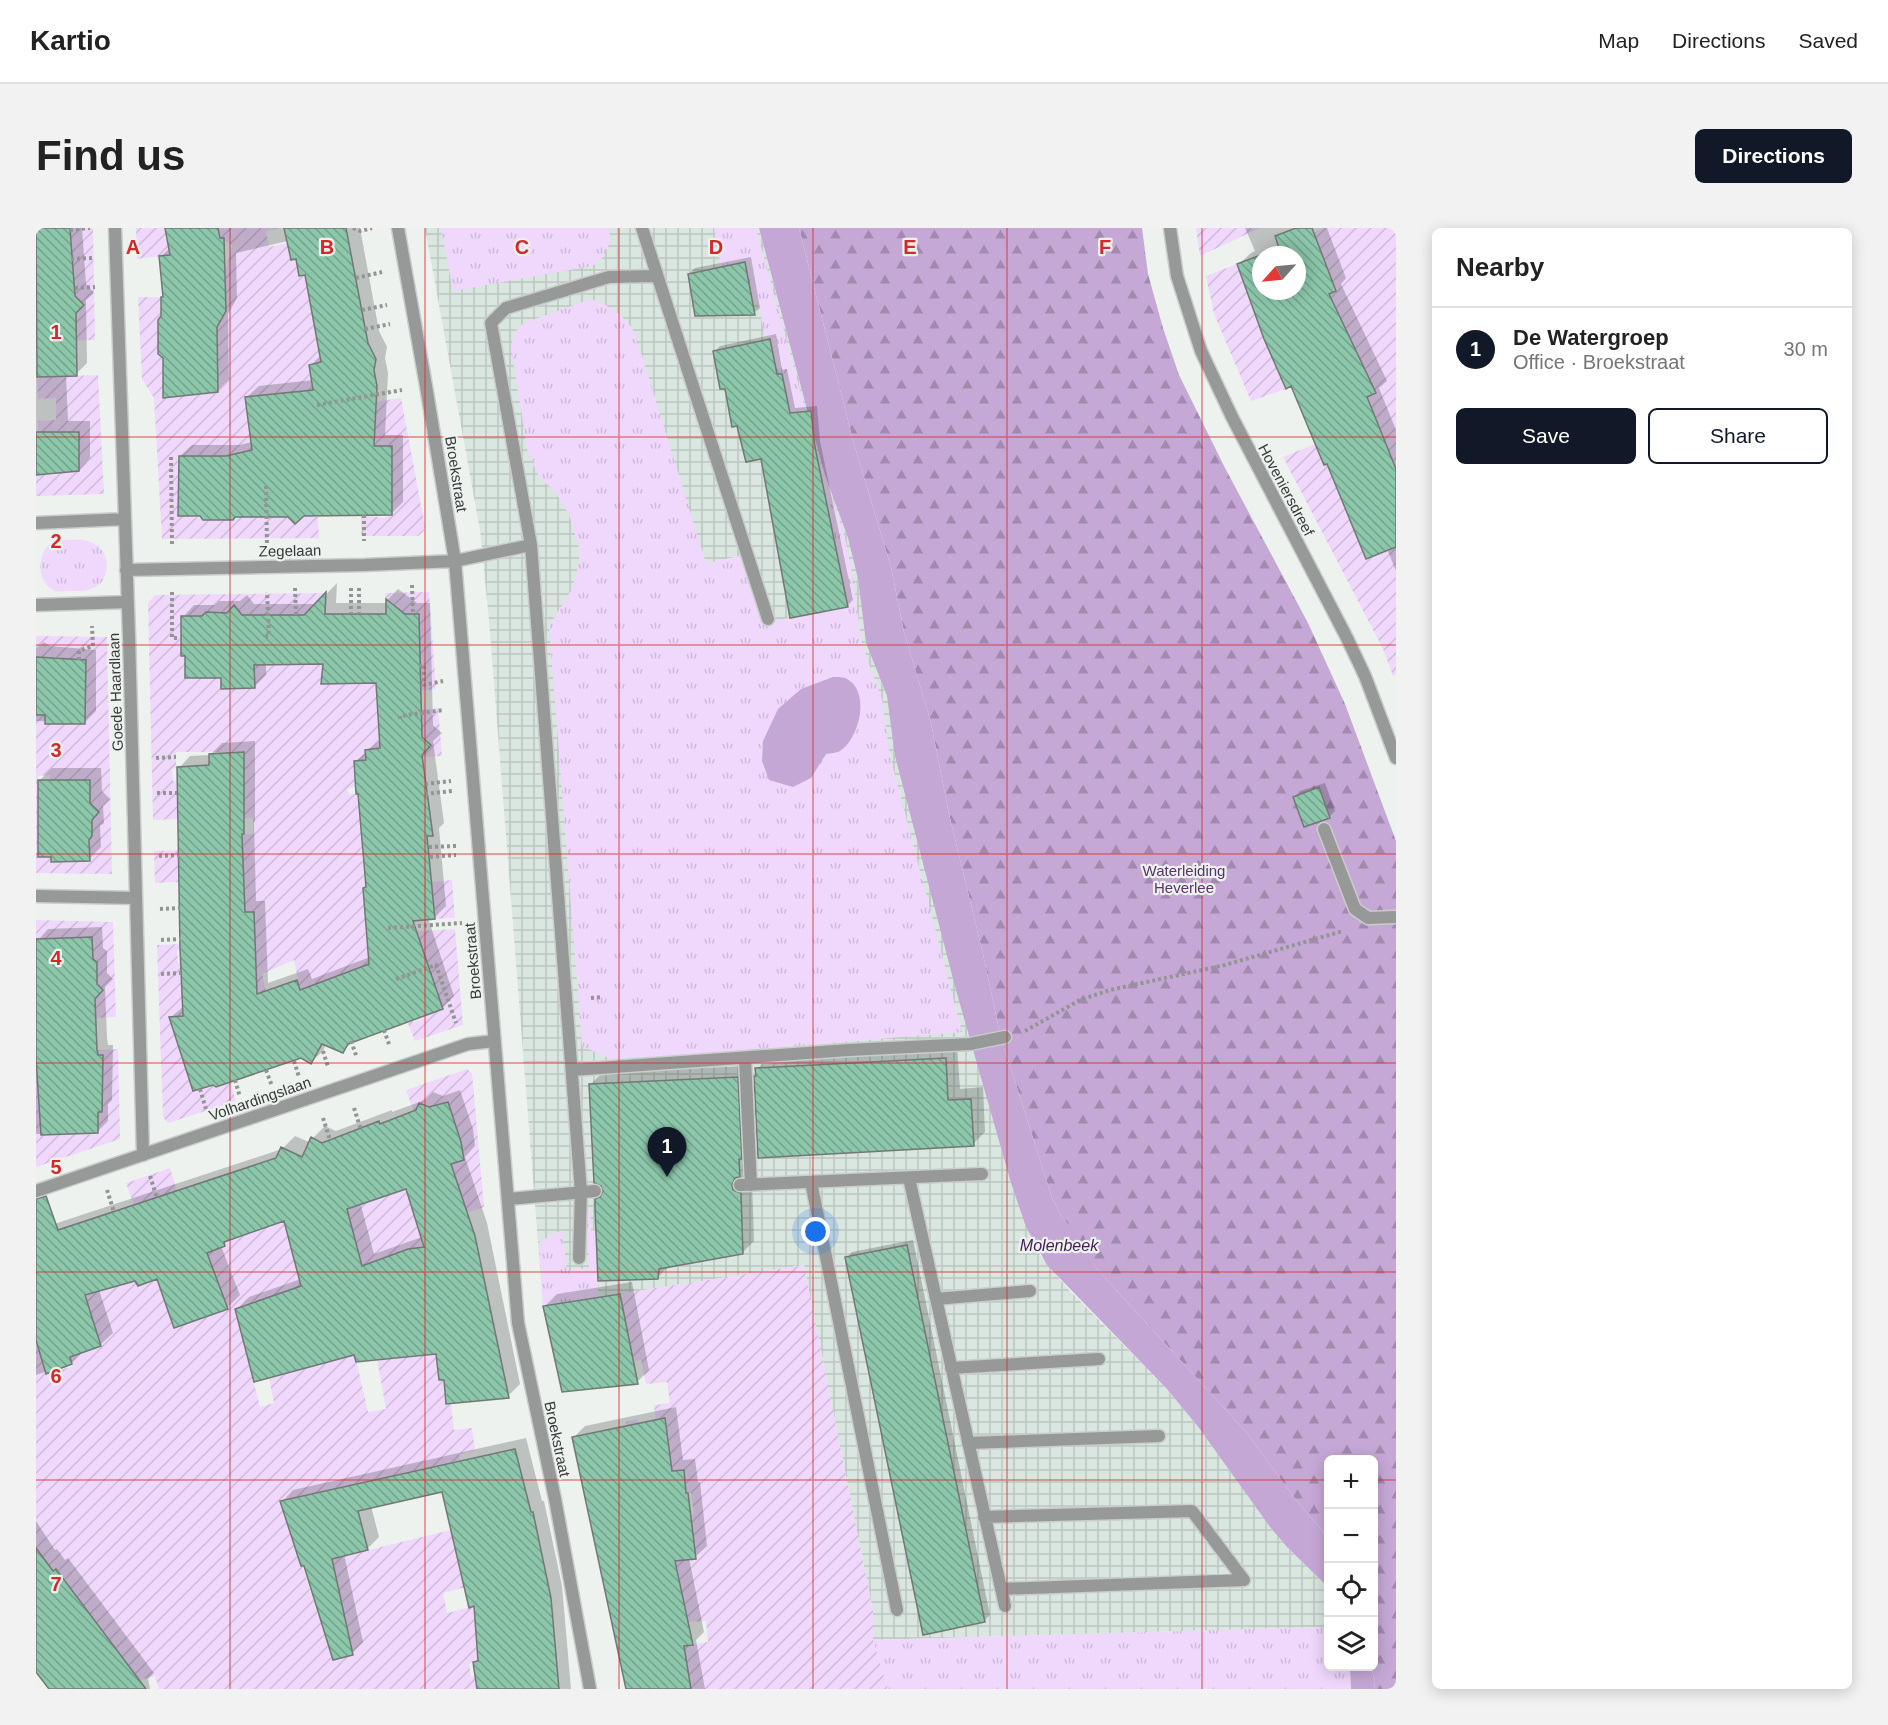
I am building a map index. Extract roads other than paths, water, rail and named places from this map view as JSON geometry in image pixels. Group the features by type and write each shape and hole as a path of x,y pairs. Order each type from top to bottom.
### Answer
{"street":[{"name":"Goede Haardlaan","path":"115,228 143,1155"},
{"name":"Broekstraat","path":"398,228 455,561 518,1323 555,1499 590,1689"},
{"path":"642,228 768,619"},
{"name":"Hoveniersdreef","path":"1170,228 1177,276 1202,351 1232,417 1365,676 1396,758"},
{"path":"579,1258 581,1192 531,545 491,323 506,308 609,277 657,276"},
{"path":"36,524 124,519"},
{"name":"Zegelaan","path":"126,570 455,561 531,545"},
{"path":"36,605 128,602"},
{"path":"1324,829 1355,909 1368,918 1396,917"},
{"path":"36,896 136,898"},
{"path":"572,1070 970,1044 1005,1037"},
{"name":"Volhardingslaan","path":"36,1191 463,1046 494,1041"},
{"path":"745,1058 746,1185 981,1174"},
{"path":"909,1178 1005,1606"},
{"path":"811,1182 897,1610"},
{"path":"509,1199 595,1191"},
{"path":"936,1299 1030,1291"},
{"path":"951,1368 1099,1359"},
{"path":"968,1443 1159,1436"},
{"path":"984,1517 1192,1511 1244,1580 1001,1589"}],"water":[{"name":"Molenbeek","path":"759,228 799,228 854,444 891,567 904,632 931,723 949,814 1000,1034 1052,1198 1062,1217 1076,1232 1096,1268 1246,1432 1293,1496 1324,1533 1324,1583 1270,1527 1199,1428 1167,1389 1047,1265 1026,1227 1011,1183 956,990 895,756 887,696 866,643 858,579 848,538 825,475"},
{"path":"833,677 847,679 859,694 860,715 852,737 840,751 826,754 811,778 793,787 769,780 762,761 763,741 778,709 801,689"},
{"path":"1350,1671 1372,1671 1375,1681 1374,1689 1351,1689"}],"place":[{"name":"De Watergroep","path":"667,1177"}],"park label":[{"name":"Waterleiding Heverlee","path":"1184,880"}]}
